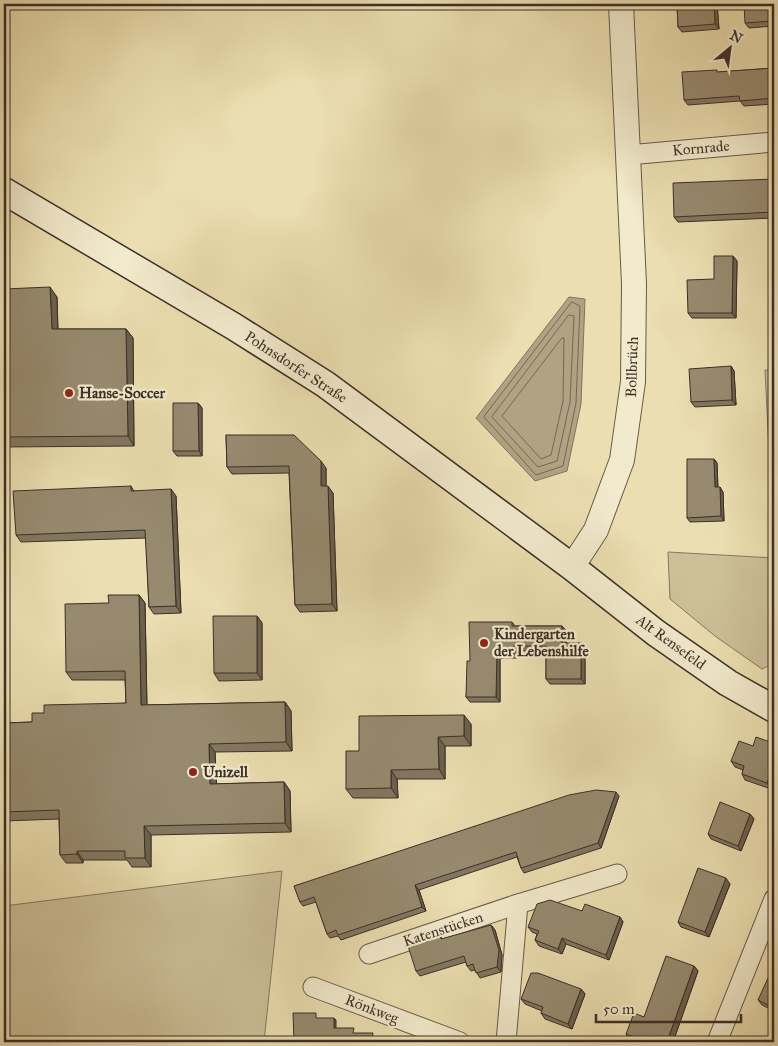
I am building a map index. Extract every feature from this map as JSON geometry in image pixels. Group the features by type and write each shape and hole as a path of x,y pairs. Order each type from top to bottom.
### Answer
{"main road":[{"name":"Pohnsdorfer Straße","path":"4,191 233,326 325,384 572,567"},
{"name":"Alt Rensefeld","path":"572,567 656,633 728,683 774,709"}],"street":[{"name":"Bollbrüch","path":"572,567 596,530 622,460 633,382 634,284 621,4"},
{"name":"Kornrade","path":"628,154 774,142"},
{"name":"Katenstücken","path":"369,954 518,904 617,874"},
{"path":"721,1041 774,900"},
{"path":"506,1042 518,904"},
{"name":"Rönkweg","path":"312,986 460,1042"}],"shaded area":[{"path":"765,370 774,371 774,554"},
{"path":"668,552 774,558 774,663 762,669 715,636 670,599"},
{"path":"282,871 264,1042 4,1042 4,906"}],"water":[{"path":"569,297 585,299 581,404 567,471 535,481 476,418"}],"building":[{"path":"677,4 714,4 715,24 678,27"},
{"path":"744,4 773,4 774,21 745,23"},
{"path":"774,68 774,98 740,101 739,96 684,100 682,72 717,70 717,72"},
{"path":"774,179 774,212 674,217 673,183"},
{"path":"714,256 733,256 732,313 688,313 687,280 714,279"},
{"name":"Hanse-Soccer","path":"50,287 52,329 126,329 128,436 4,437 4,289"},
{"path":"731,366 732,400 691,402 689,369"},
{"path":"173,403 198,403 199,451 173,451"},
{"path":"226,435 294,435 321,461 321,486 328,486 332,604 295,605 289,466 227,467"},
{"path":"687,459 714,459 715,487 720,487 721,516 687,518"},
{"path":"131,486 131,491 171,489 176,606 149,607 145,530 16,535 13,491"},
{"path":"108,595 139,595 141,705 285,702 286,742 209,744 210,784 284,782 285,823 144,826 145,858 125,858 125,851 77,851 77,854 60,855 59,810 4,812 4,723 32,722 32,713 44,713 44,705 126,703 125,671 66,672 65,604 109,603"},
{"path":"213,616 257,616 257,673 214,673"},
{"path":"469,622 512,622 512,626 562,626 562,643 581,643 581,679 546,679 546,646 513,646 513,653 497,653 496,697 466,697 467,661 470,661"},
{"path":"464,715 464,736 438,737 439,769 391,770 391,788 346,789 346,751 359,751 359,716"},
{"path":"756,737 773,743 770,751 774,752 774,763 767,783 742,774 744,766 731,761 739,741 753,746"},
{"path":"596,790 616,792 598,843 521,868 516,852 415,885 422,907 338,935 336,930 327,934 314,897 300,902 294,886 569,795"},
{"path":"720,802 750,814 738,846 708,834"},
{"path":"698,868 726,878 705,932 678,922"},
{"path":"550,900 582,911 585,904 620,917 606,955 562,938 558,949 535,940 539,931 528,927 537,904"},
{"path":"491,925 499,950 497,967 476,973 473,964 467,966 464,956 416,971 408,946 440,936 441,939"},
{"path":"666,956 694,966 667,1042 638,1042 639,1039 626,1034 634,1013 644,1017"},
{"path":"531,973 538,973 581,989 568,1024 541,1013 543,1007 521,999"},
{"path":"769,976 774,978 774,1008 758,1000"},
{"path":"293,1013 316,1013 316,1018 334,1018 334,1028 354,1028 353,1033 373,1033 372,1039 391,1039 391,1042 294,1042"}],"place":[{"name":"Hanse-Soccer","path":"69,393"},
{"name":"Kindergarten der Lebenshilfe","path":"484,643"},
{"name":"Unizell","path":"193,772"}]}
